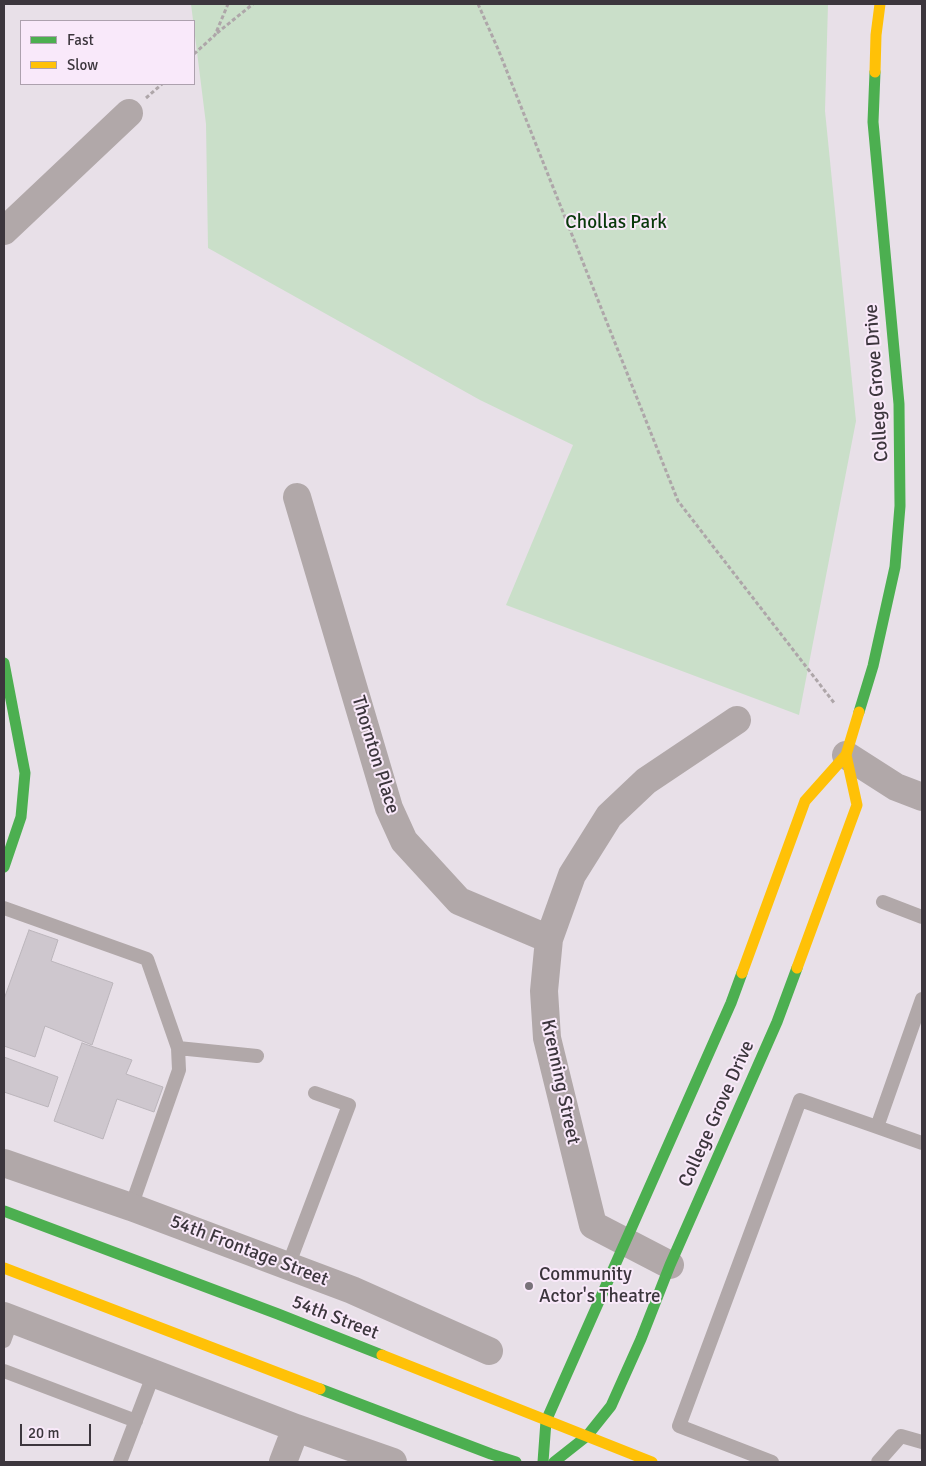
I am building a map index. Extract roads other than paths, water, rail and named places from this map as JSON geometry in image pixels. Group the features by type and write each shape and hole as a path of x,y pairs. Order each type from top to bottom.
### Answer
{"main road":[{"name":"College Grove Drive","path":"543,1462 546,1420 731,1003 805,801 846,755 873,666 895,567 900,506 899,404 873,122 876,35 880,4"},
{"path":"4,663 11,734 25,773 21,817 4,867"},
{"name":"College Grove Drive","path":"554,1462 587,1436 611,1406 638,1346 670,1265 777,1022 857,804 846,755"},
{"name":"54th Street","path":"4,1211 278,1314 652,1462"},
{"path":"4,1268 516,1462"}],"street":[{"path":"4,231 129,113"},
{"name":"Thornton Place","path":"296,497 389,808 404,841 459,901 549,939"},
{"name":"Krenning Street","path":"670,1265 593,1224 547,1038 544,992 549,939 572,875 610,816 646,781 737,720"},
{"path":"846,755 896,787 922,797"},
{"name":"54th Frontage Street","path":"4,1163 131,1207 352,1290 489,1351"},
{"path":"6,1325 154,1373 296,1428 393,1462"},
{"path":"283,1462 296,1428"}],"lane":[{"path":"883,902 922,917"},
{"path":"4,908 147,959 178,1048 179,1070 131,1207"},
{"path":"877,1127 922,999"},
{"path":"178,1048 257,1056"},
{"path":"288,1266 349,1105 315,1093"},
{"path":"772,1462 678,1426 800,1100 922,1143"},
{"path":"4,1371 136,1421"},
{"path":"120,1462 154,1373"},
{"path":"878,1462 901,1436 922,1442"}],"place":[{"name":"Community Actor's Theatre","path":"529,1286"}],"park label":[{"name":"Chollas Park","path":"616,223"}]}
